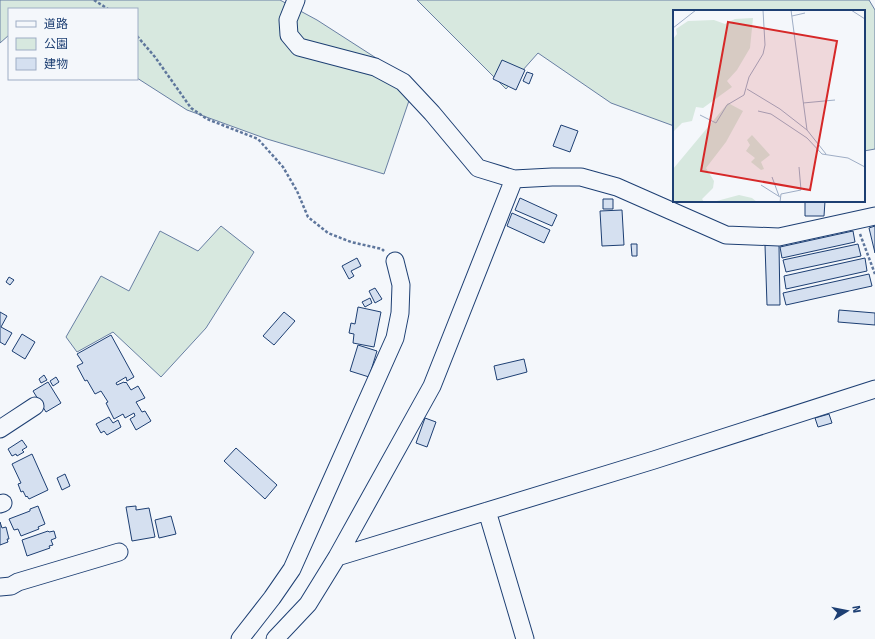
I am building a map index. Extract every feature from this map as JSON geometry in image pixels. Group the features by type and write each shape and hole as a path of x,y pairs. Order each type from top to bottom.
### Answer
{"street":[{"path":"296,0 288,20 289,35 300,48 375,67 403,82 432,113 478,168 514,179 552,176 581,177 617,187 726,235 779,237 875,216"},
{"path":"275,639 308,604 337,557 432,386 514,179"},
{"path":"240,639 272,598 292,569 395,338 400,313 401,285 395,261"},
{"path":"337,557 654,460 875,389"},
{"path":"0,429 35,406"},
{"path":"487,511 525,639"},
{"path":"0,587 11,586 18,582 119,552"}],"path":[{"path":"94,0 106,8"},
{"path":"138,37 155,57 191,108 207,119 258,139 283,167 297,191 308,217 328,232 351,242 382,249 395,261"},
{"path":"856,220 875,274"}],"green space":[{"path":"0,0 280,0 317,20 415,83 384,174 267,139 187,110 138,79 138,8 8,8 8,36 0,43"},
{"path":"417,0 869,0 875,10 875,149 865,151 865,10 673,10 673,126 611,103 538,53 506,89"},
{"path":"221,226 254,252 206,328 161,377 113,332 77,352 66,337 101,276 129,291 160,231 198,251"}],"building":[{"path":"502,60 525,70 516,90 493,79"},
{"path":"527,72 533,74 529,84 523,81"},
{"path":"561,125 578,131 570,152 553,146"},
{"path":"520,198 557,215 552,226 515,210"},
{"path":"603,199 613,199 613,209 603,209"},
{"path":"805,202 825,202 824,216 805,216"},
{"path":"622,210 624,245 602,246 600,211"},
{"path":"512,213 550,230 544,243 507,226"},
{"path":"875,226 875,253 869,228"},
{"path":"853,231 855,242 782,258 780,247"},
{"path":"631,244 637,244 637,256 632,256"},
{"path":"858,244 861,256 786,272 783,260"},
{"path":"765,245 779,245 780,305 767,305"},
{"path":"357,258 361,266 351,271 354,276 349,279 342,266"},
{"path":"865,258 867,271 786,289 784,276"},
{"path":"869,274 872,286 786,305 783,293"},
{"path":"9,277 14,280 10,285 6,282"},
{"path":"375,288 382,299 375,303 369,291"},
{"path":"370,298 372,303 365,307 362,302"},
{"path":"358,307 381,312 374,347 353,343 354,334 349,333 351,323 355,324"},
{"path":"839,310 875,313 875,325 838,322"},
{"path":"0,312 7,316 1,327 12,333 5,345 0,342"},
{"path":"284,312 295,321 274,345 263,336"},
{"path":"22,334 35,342 25,359 12,351"},
{"path":"111,335 134,377 127,381 126,377 116,383 117,385 126,382 131,390 138,386 145,398 136,402 142,412 145,411 151,421 136,430 130,419 135,416 134,413 125,418 123,414 114,419 106,403 108,402 101,391 95,394 87,380 85,381 77,366 83,363 77,354"},
{"path":"358,345 377,351 369,377 350,371"},
{"path":"524,359 527,372 497,380 494,366"},
{"path":"44,375 47,380 41,383 39,379"},
{"path":"56,377 59,382 53,386 50,381"},
{"path":"48,382 61,403 46,412 33,391"},
{"path":"829,414 832,423 818,427 815,418"},
{"path":"109,417 113,423 118,420 121,427 107,435 104,431 101,433 96,424"},
{"path":"425,418 436,422 427,447 416,443"},
{"path":"22,440 27,447 22,450 24,452 17,456 16,454 12,456 8,449"},
{"path":"236,448 277,485 265,499 224,461"},
{"path":"32,454 48,490 29,499 23,491 21,492 18,484 21,483 12,464"},
{"path":"65,474 70,486 62,490 57,478"},
{"path":"38,506 45,524 38,527 39,529 21,536 18,529 14,530 9,519 30,511 30,509"},
{"path":"136,506 136,510 149,508 155,537 132,541 126,507"},
{"path":"171,516 176,534 159,538 155,520"},
{"path":"0,522 2,528 6,527 9,539 7,539 8,542 0,545"},
{"path":"48,531 54,531 56,538 51,540 53,545 49,546 50,548 27,556 22,540"}]}
